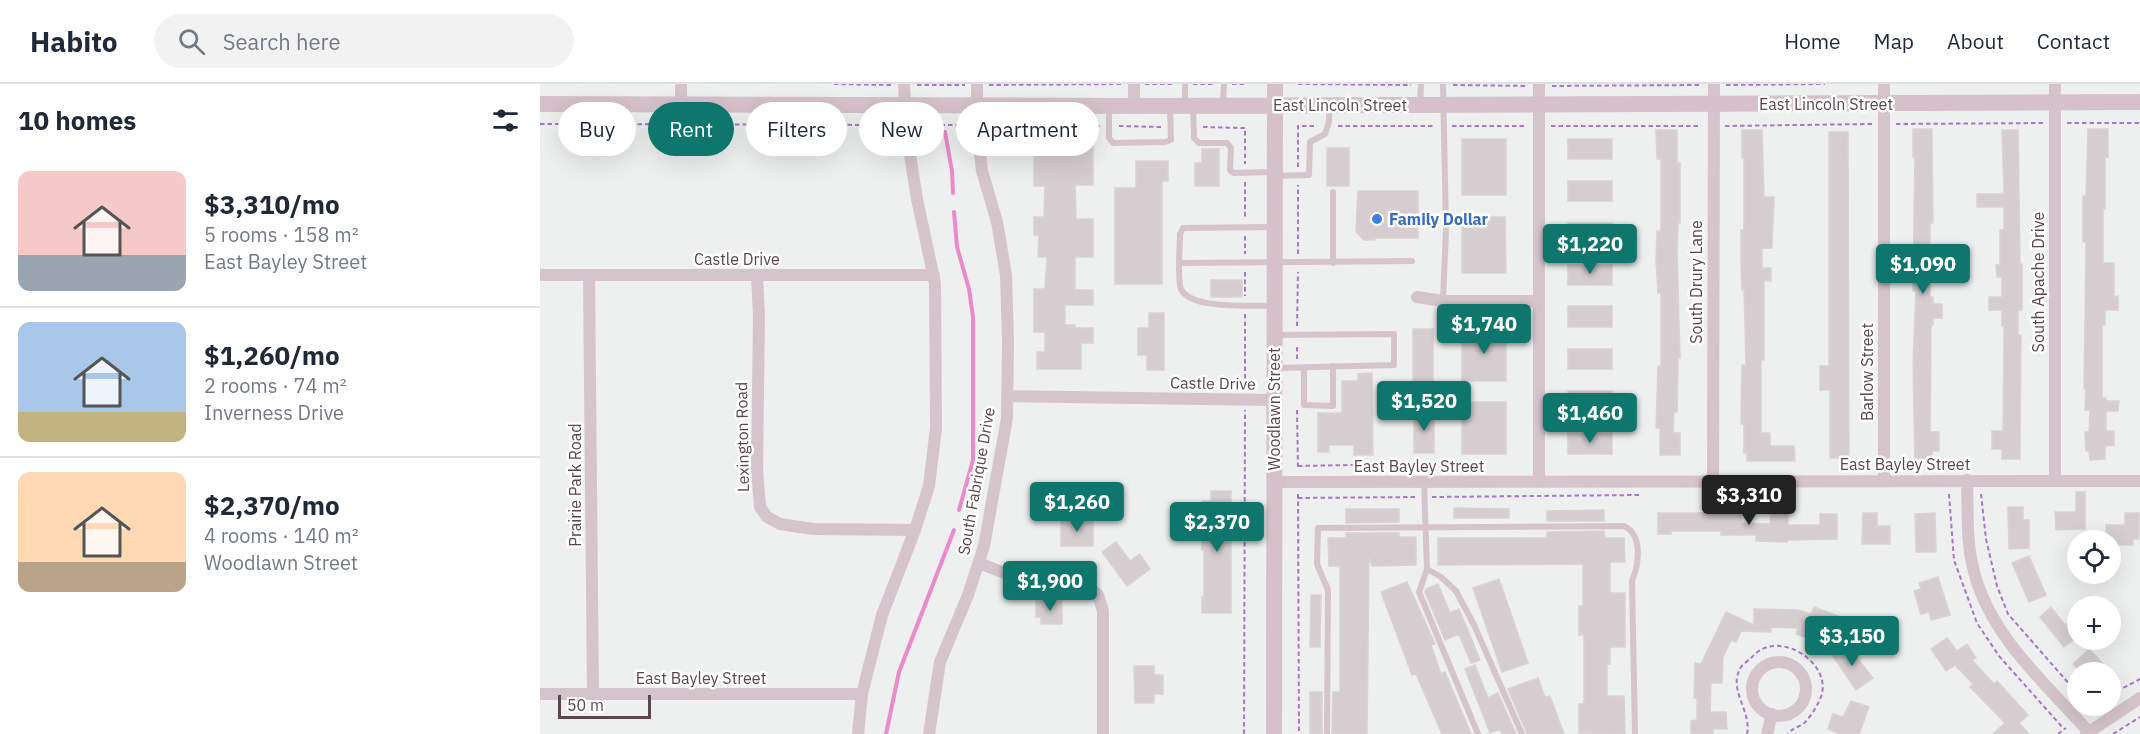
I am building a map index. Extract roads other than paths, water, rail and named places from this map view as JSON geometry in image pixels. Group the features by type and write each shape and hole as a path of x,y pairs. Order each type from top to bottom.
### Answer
{"street":[{"path":"681,84 681,102"},
{"path":"904,84 905,102"},
{"name":"South Fabrique Drive","path":"977,84 977,102"},
{"path":"1134,84 1134,106"},
{"name":"Woodlawn Street","path":"1274,734 1275,84"},
{"name":"South Drury Lane","path":"1713,481 1714,84"},
{"name":"Barlow Street","path":"1884,84 1884,480"},
{"name":"South Apache Drive","path":"2055,84 2055,481"},
{"path":"1539,85 1539,482"},
{"name":"East Lincoln Street","path":"1099,106 2140,102"},
{"name":"East Lincoln Street","path":"540,104 648,104"},
{"name":"East Lincoln Street","path":"734,104 859,105"},
{"path":"858,734 862,694 882,615 915,530 928,486 936,428 934,275 910,156"},
{"name":"South Fabrique Drive","path":"929,734 940,662 968,595 984,546 1007,418 1006,276 997,222 982,171 980,156"},
{"name":"Castle Drive","path":"540,275 934,275"},
{"name":"Lexington Road","path":"757,275 759,329 757,469 760,507 767,517 780,524 802,528 915,530"},
{"name":"Prairie Park Road","path":"589,276 593,694"},
{"path":"1417,297 1443,301 1538,301"},
{"name":"Castle Drive","path":"1007,396 1274,400"},
{"path":"1967,480 1970,550 1974,572 1992,616 2020,656 2087,733 2140,698"},
{"name":"East Bayley Street","path":"1274,482 2140,481"},
{"path":"979,563 1009,575 1082,580 1098,595 1103,611 1103,734"},
{"path":"1775,662 1785,662 1799,670 1804,678 1806,695 1793,712 1772,714 1758,706 1753,693 1755,676 1765,666 1775,662"},
{"name":"East Bayley Street","path":"540,694 862,694"},
{"path":"1767,734 1772,714"}],"lane":[{"path":"1109,106 1109,138 1113,143 1166,142 1171,140 1183,106 1185,84"},
{"path":"1223,106 1224,84"},
{"path":"1420,105 1421,85"},
{"path":"1443,85 1446,230 1443,301"},
{"path":"1183,106 1194,138 1199,143 1227,143 1230,148 1230,170 1234,173 1309,176 1310,142 1325,134 1329,122 1329,105"},
{"path":"1333,192 1334,263"},
{"path":"1274,226 1183,228 1180,234 1180,287 1187,297 1195,301 1220,304 1274,306"},
{"path":"1180,263 1412,261"},
{"path":"1274,335 1394,334 1394,365 1274,368"},
{"path":"1300,367 1304,405 1333,406 1333,366"},
{"path":"1424,482 1427,569 1419,592 1478,734"},
{"path":"1327,734 1328,590 1317,564 1318,528 1624,526 1632,530 1636,536 1637,569 1632,581 1635,734"},
{"path":"1427,569 1441,577 1456,591 1474,625 1522,734"}],"waterway":[{"path":"945,132 952,171 953,193"},
{"path":"954,212 957,247 969,289 973,317 973,460 959,510"},
{"path":"886,734 899,672 954,530"}],"place":[{"name":"Family Dollar","path":"1377,219"}]}
